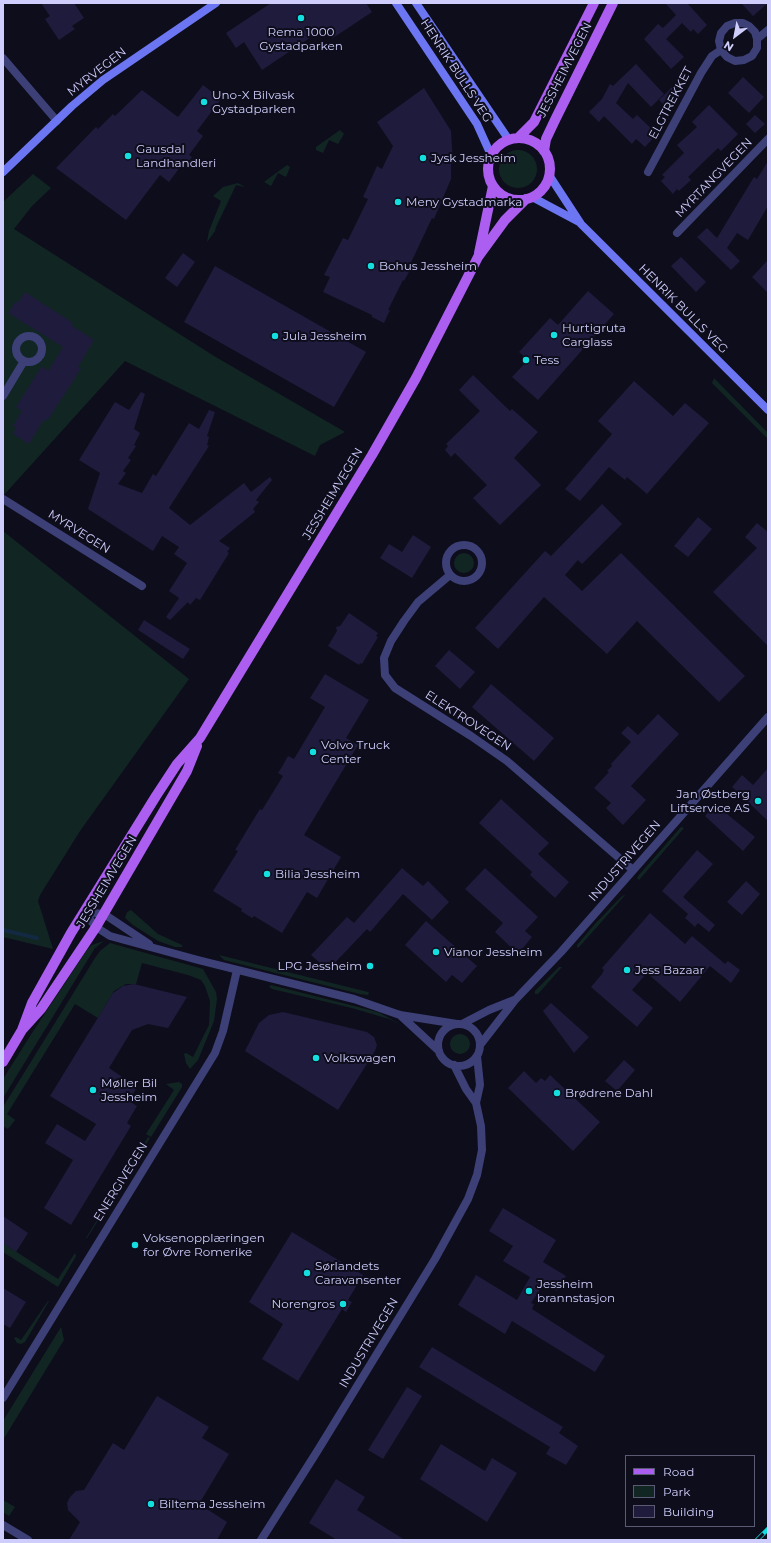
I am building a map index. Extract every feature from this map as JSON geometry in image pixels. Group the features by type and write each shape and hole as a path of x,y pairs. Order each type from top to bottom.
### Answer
{"main road":[{"name":"JESSHEIMVEGEN","path":"513,139 534,122 594,3"},
{"name":"JESSHEIMVEGEN","path":"544,151 546,140 554,120 613,3"},
{"path":"513,139 528,139 537,144 548,158 549,175 543,188 529,198 508,198 493,186 488,171 491,155 501,143 513,139"},
{"name":"JESSHEIMVEGEN","path":"478,257 493,186"},
{"name":"JESSHEIMVEGEN","path":"3,1062 22,1030 32,1003 84,912 156,796 178,764 200,738 372,455 416,378 478,257 506,220 529,198"},
{"name":"JESSHEIMVEGEN","path":"22,1030 41,1009 104,914 184,777 200,738"}],"street":[{"name":"MYRVEGEN","path":"3,172 103,80 216,3"},
{"name":"HENRIK BULLS VEG","path":"396,3 477,124 491,155"},
{"name":"HENRIK BULLS VEG","path":"416,3 513,139"},
{"path":"735,23 742,23 749,26 755,32 757,38 752,56 744,60 735,61 727,57 721,50 719,41 721,33 727,26 735,23"},
{"path":"757,38 768,30"},
{"name":"ELGTREKKET","path":"648,172 707,62 721,50"},
{"path":"3,58 57,121"},
{"name":"MYRTANGVEGEN","path":"677,233 768,140"},
{"name":"HENRIK BULLS VEG","path":"549,175 581,224 768,410"},
{"name":"HENRIK BULLS VEG","path":"529,198 581,224"},
{"path":"3,396 24,361"},
{"name":"MYRVEGEN","path":"3,498 142,586"},
{"path":"463,544 475,548 480,552 482,564 477,575 472,579 461,581 450,575 446,564 446,558 452,549 463,544"},
{"name":"ELEKTROVEGEN","path":"450,575 418,602 391,641 384,658 385,675 395,688 471,736 507,762 633,870"},
{"name":"INDUSTRIVEGEN","path":"480,1045 515,1000 556,957 768,717"},
{"path":"84,912 104,914 156,948"},
{"path":"84,912 96,927 110,936 354,999 400,1015 460,1024 474,1030 480,1039 477,1056 468,1064 454,1065 445,1060 439,1050 400,1015"},
{"name":"ENERGIVEGEN","path":"3,1398 215,1053 224,1031 237,970"},
{"name":"INDUSTRIVEGEN","path":"460,1024 489,1010 515,1000"},
{"path":"439,1050 441,1035 446,1029 460,1024"},
{"name":"INDUSTRIVEGEN","path":"476,1103 480,1085 477,1056"},
{"name":"INDUSTRIVEGEN","path":"261,1540 318,1450 438,1253 468,1199 477,1175 482,1150 481,1126 476,1103 466,1089 454,1065"},
{"path":"3,1525 28,1540"}],"green space":[{"path":"340,130 344,134 338,144 329,140 323,153 316,150 316,147"},
{"path":"518,150 528,153 534,159 537,169 534,179 528,185 518,188 508,185 502,179 499,169 502,159 508,153"},
{"path":"287,165 290,167 286,177 278,173 271,186 264,182"},
{"path":"33,174 51,188 32,206 14,229 214,356 345,432 320,445 315,456 125,361 3,496 3,202"},
{"path":"238,183 245,187 236,185 215,231 207,242 209,231 221,201 213,196 223,187"},
{"path":"714,378 768,433 768,439 712,383"},
{"path":"3,531 189,679 80,831 40,895 38,901 53,949 3,937"},
{"path":"464,553 471,556 474,563 471,570 464,573 457,570 454,563 457,556"},
{"path":"681,827 684,828 639,880 637,878 639,875"},
{"path":"626,894 577,948 577,945 595,924 621,897"},
{"path":"131,910 158,934 182,945 182,947 175,947 158,941 133,925 125,918 127,912"},
{"path":"104,941 95,948 3,1098 3,1079 32,1033 87,950 92,945"},
{"path":"110,943 203,969 216,992 217,999 214,1021 198,1060 190,1069 186,1063 184,1054 186,1053 193,1057 209,1025 210,1001 205,986 201,980 188,975 142,963 136,984 126,984 114,991 98,1018 75,1004 7,1114 15,1120 8,1129 3,1126 3,1107 95,958 100,951"},
{"path":"219,955 369,993 368,995 360,994 224,960"},
{"path":"559,967 562,967 538,994 535,994 535,991"},
{"path":"271,985 380,1013 401,1025 389,1019 352,1008 272,989 269,987"},
{"path":"460,1034 467,1037 470,1044 467,1051 460,1054 453,1051 450,1044 453,1037"},
{"path":"179,1082 182,1084 182,1087 151,1137 146,1134 174,1090 166,1084"},
{"path":"148,1137 150,1138 86,1238"},
{"path":"3,1243 58,1279 75,1253 76,1256 58,1287 3,1252"},
{"path":"48,1301 25,1342 21,1344 17,1343 14,1338 16,1337 21,1340"},
{"path":"61,1327 64,1340 3,1440 3,1421"},
{"path":"3,1500 15,1507 9,1516 3,1512"}],"building":[{"path":"41,3 74,3 84,18 72,26 75,29 59,40 45,19 50,16"},
{"path":"271,3 366,3 372,12 333,38 326,27 262,70 244,42 236,48 226,33"},
{"path":"665,3 687,3 707,25 698,34 693,29 691,32 682,23 666,39 684,57 671,69 644,39 658,24 663,28 676,15"},
{"path":"741,3 768,3 753,16"},
{"path":"636,64 664,94 651,107 628,83 616,103 633,119 637,115 657,134 645,147 636,139 632,144 604,116 599,122 589,112 602,99 610,84 613,86"},
{"path":"743,77 764,97 749,113 728,93"},
{"name":"Gausdal Landhandleri","path":"203,85 221,99 197,131 203,136 189,155 192,157 186,165 183,163 169,182 160,175 126,220 56,168 96,127 98,129 113,114 115,116 142,90 178,117"},
{"path":"672,87 681,96 668,109 659,100"},
{"path":"424,88 451,131 453,164 451,164 451,179 434,219 432,218 408,269 410,270 404,281 403,280 388,310 390,310 384,323 372,317 372,315 323,292 330,277 324,275 343,238 348,240 368,199 363,197 377,166 382,169 393,146 377,122"},
{"path":"709,105 738,134 721,151 718,148 688,177 691,180 679,191 677,189 673,194 661,181 665,177 662,175 684,153 677,145 697,127 692,122"},
{"path":"755,115 765,124 755,133 746,124"},
{"path":"768,161 768,206 748,240 737,233 727,248 740,261 731,270 697,237 707,228 717,238 754,177 757,179"},
{"path":"183,253 195,262 177,287 165,278"},
{"path":"681,257 706,282 696,292 671,266"},
{"path":"768,260 768,293 752,277"},
{"path":"215,266 366,352 334,407 184,322"},
{"path":"588,291 614,314 538,400 512,377 528,360 519,352 550,318 558,325"},
{"path":"25,292 73,323 71,325 94,340 78,367 81,368 75,378 47,421 44,419 29,444 13,434 16,428 13,426 22,411 16,407 42,366 48,371 63,347 8,313 16,301 18,303"},
{"path":"473,375 510,411 512,409 538,432 514,458 541,485 500,525 473,498 487,485 455,453 451,457 445,450 448,446 446,444 480,411 459,390"},
{"path":"634,381 673,416 685,403 709,423 647,494 627,477 625,480 609,467 580,501 565,489 612,434 598,421"},
{"path":"141,392 145,394 134,429 140,433 134,445 136,446 128,458 131,460 123,471 126,473 118,484 142,493 153,474 156,476 189,423 199,429 209,410 215,412 207,436 209,437 207,445 209,446 169,508 190,525 244,483 251,492 270,477 272,480 256,500 259,502 253,509 255,512 219,541 230,548 227,552 229,553 200,600 196,598 190,605 188,602 170,620 166,617 179,598 169,591 187,563 174,554 179,547 162,536 153,551 88,509 100,473 79,460 115,402 129,410"},
{"path":"602,504 622,524 582,564 578,560 565,575 582,591 621,553 745,676 719,702 637,621 607,654 544,597 498,649 475,628 545,551 551,556"},
{"path":"698,517 712,529 688,557 674,546"},
{"path":"757,523 768,532 768,646 713,592 757,548 745,537"},
{"path":"413,535 431,547 412,578 380,558 389,544 402,552"},
{"path":"349,613 378,633 376,636 378,637 362,664 360,663 359,665 328,646 337,631 336,627 340,626"},
{"path":"144,620 190,649 183,659 138,630"},
{"path":"449,650 475,672 460,689 435,666"},
{"path":"325,674 369,700 346,738 358,745 304,835 341,857 317,898 307,892 282,933 254,916 252,918 241,911 242,909 213,891 238,851 235,850 252,822 260,809 262,810 283,776 278,773 288,756 294,759 325,707 310,698"},
{"path":"491,684 554,738 534,761 472,707"},
{"path":"658,714 679,734 631,786 646,800 623,825 606,808 611,803 594,788 609,772 607,771 612,766 611,764 631,742 621,733 628,726 638,735"},
{"path":"768,768 768,821 732,787 742,775 753,785"},
{"path":"501,799 549,843 538,854 569,882 555,898 530,875 532,872 479,823"},
{"path":"715,804 755,837 743,851 705,816"},
{"path":"697,850 713,864 683,897 715,925 709,932 698,923 695,927 685,918 688,914 662,891"},
{"path":"402,868 423,886 428,881 449,902 432,920 403,894 370,932 367,929 328,970 311,955 347,917 354,923"},
{"path":"485,868 538,917 525,931 532,937 518,954 495,932 503,923 465,889"},
{"path":"746,881 760,894 742,915 727,902"},
{"name":"Jess Bazaar","path":"650,913 685,944 692,936 725,964 728,961 740,970 731,983 710,966 680,1002 647,973 632,990 653,1008 637,1027 591,987 602,974 604,970 602,968"},
{"path":"426,921 477,966 462,983 452,975 446,982 405,945"},
{"path":"134,984 187,997 168,1028 148,1024 132,1030 109,1068 137,1087 129,1101 137,1106 127,1123 131,1126 71,1225 44,1208 73,1160 45,1143 57,1124 85,1141 96,1124 50,1096 113,993 123,986"},
{"path":"551,1003 589,1037 574,1053 543,1011"},
{"name":"Volkswagen","path":"283,1012 367,1032 374,1037 377,1045 375,1051 338,1110 245,1051 259,1023 269,1015"},
{"path":"624,1060 635,1070 617,1091 605,1081"},
{"path":"524,1071 536,1083 541,1078 545,1081 550,1075 600,1122 573,1151 508,1088"},
{"path":"503,1208 556,1240 543,1262 566,1276 557,1291 543,1285 531,1303 534,1304 532,1309 605,1356 595,1372 512,1321 505,1334 458,1305 476,1275 517,1300 530,1277 503,1261 513,1246 489,1231"},
{"path":"3,1216 28,1233 16,1252 3,1243"},
{"path":"292,1232 363,1275 348,1300 352,1302 346,1312 342,1309 298,1381 262,1359 283,1324 249,1302"},
{"path":"3,1288 26,1302 10,1328 3,1324"},
{"path":"432,1347 563,1427 559,1433 578,1446 566,1465 546,1454 550,1447 419,1367"},
{"path":"407,1387 422,1396 383,1459 368,1450"},
{"path":"157,1396 209,1427 202,1438 229,1454 199,1504 227,1522 217,1540 69,1540 80,1522 68,1510 67,1503 70,1497 76,1491 84,1490 113,1443 124,1450"},
{"path":"441,1444 485,1471 492,1458 517,1473 487,1522 420,1479"},
{"path":"336,1479 365,1497 357,1510 405,1540 337,1540 309,1523"}],"waterway":[{"path":"3,930 37,938"}],"railway":[{"path":"757,1540 768,1529"}],"place":[{"name":"Rema 1000 Gystadparken","path":"301,18"},
{"name":"Uno-X Bilvask Gystadparken","path":"204,102"},
{"name":"Gausdal Landhandleri","path":"128,156"},
{"name":"Jysk Jessheim","path":"423,158"},
{"name":"Meny Gystadmarka","path":"398,202"},
{"name":"Bohus Jessheim","path":"371,266"},
{"name":"Hurtigruta Carglass","path":"554,335"},
{"name":"Jula Jessheim","path":"275,336"},
{"name":"Tess","path":"526,360"},
{"name":"Volvo Truck Center","path":"313,752"},
{"name":"Jan Østberg Liftservice AS","path":"758,801"},
{"name":"Bilia Jessheim","path":"267,874"},
{"name":"Vianor Jessheim","path":"436,952"},
{"name":"LPG Jessheim","path":"370,966"},
{"name":"Jess Bazaar","path":"627,970"},
{"name":"Volkswagen","path":"316,1058"},
{"name":"Møller Bil Jessheim","path":"93,1090"},
{"name":"Brødrene Dahl","path":"557,1093"},
{"name":"Voksenopplæringen for Øvre Romerike","path":"135,1245"},
{"name":"Sørlandets Caravansenter","path":"307,1273"},
{"name":"Jessheim brannstasjon","path":"529,1291"},
{"name":"Norengros","path":"343,1304"},
{"name":"Biltema Jessheim","path":"151,1504"}]}
